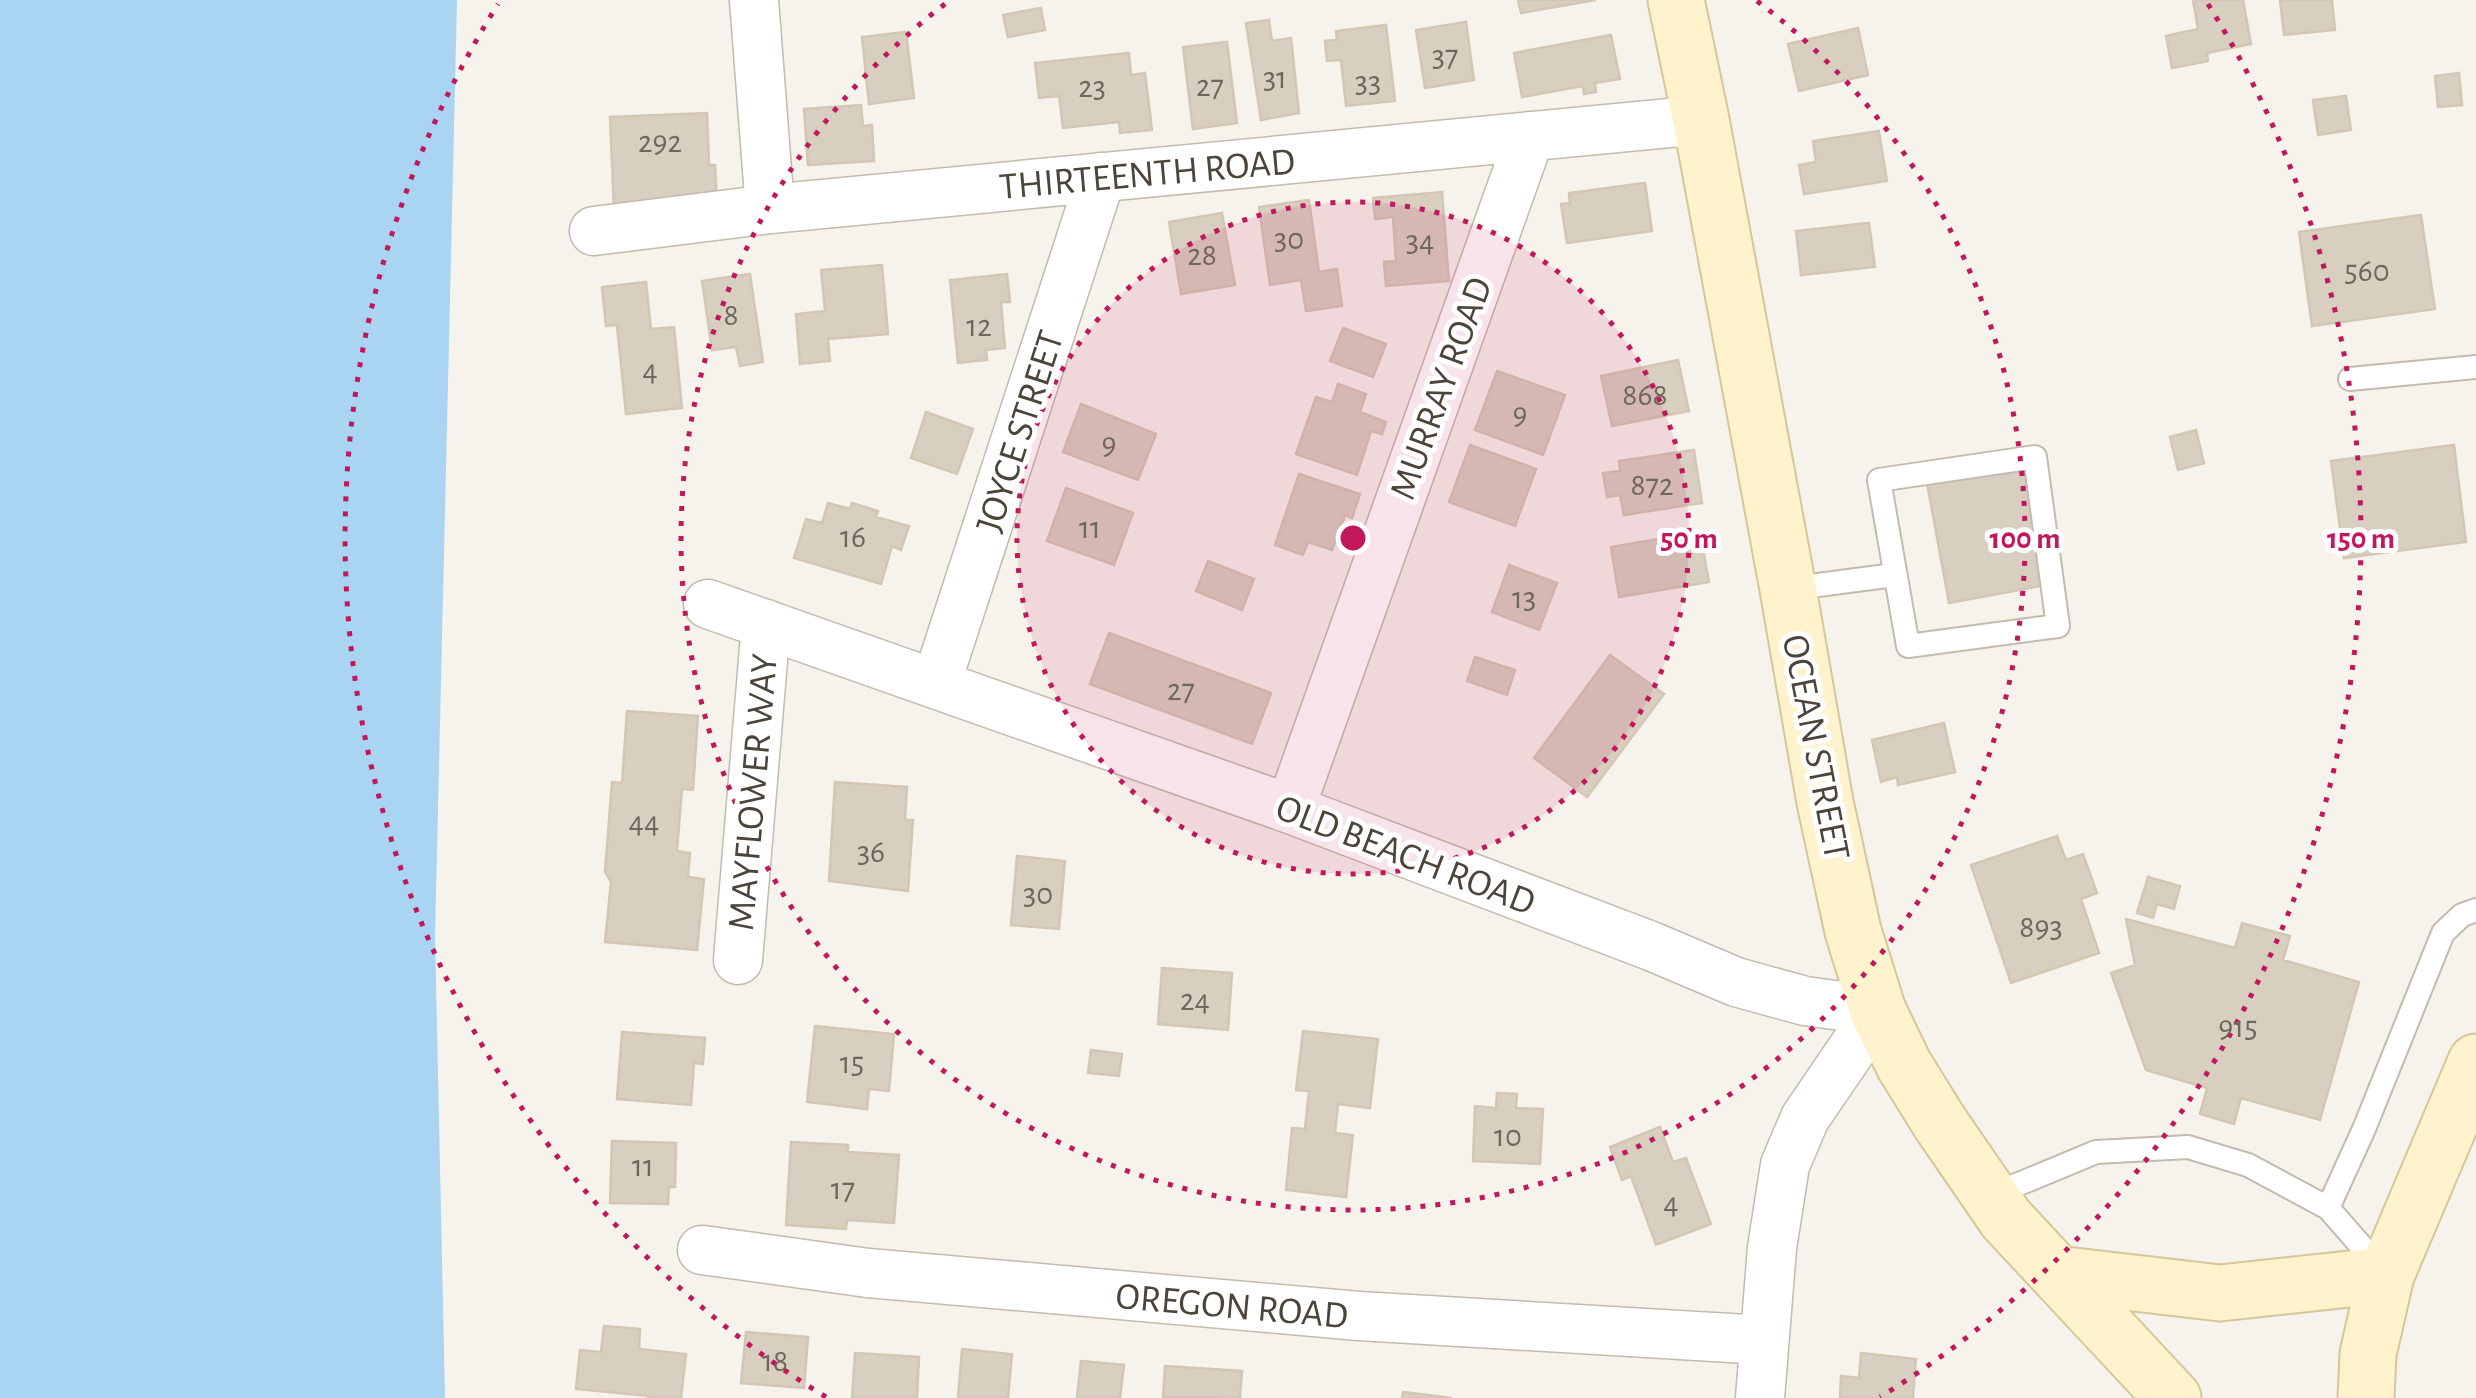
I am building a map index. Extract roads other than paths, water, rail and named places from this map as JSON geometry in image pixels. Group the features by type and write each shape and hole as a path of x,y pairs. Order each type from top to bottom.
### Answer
{"main road":[{"name":"OCEAN STREET","path":"1676,0 1825,802 1853,931 1878,1011 1904,1065 2006,1219 2174,1398"},
{"path":"2366,1398 2368,1354 2386,1275 2476,1062"},
{"path":"2058,1274 2220,1292 2386,1275"}],"street":[{"path":"754,0 770,209"},
{"name":"THIRTEENTH ROAD","path":"594,230 770,209 1700,120"},
{"name":"MURRAY ROAD","path":"1290,810 1530,136"},
{"name":"JOYCE STREET","path":"936,684 1101,177"},
{"path":"708,604 766,624"},
{"name":"MAYFLOWER WAY","path":"738,960 766,624 936,684"},
{"name":"OLD BEACH ROAD","path":"936,684 1290,810 1633,939 1736,982 1805,1000 1878,1011"},
{"path":"1760,1398 1772,1248 1785,1165 1804,1118 1878,1011"},
{"name":"OREGON ROAD","path":"702,1250 868,1272 1359,1316 1764,1340"}],"lane":[{"path":"2350,379 2476,368"},
{"path":"2035,457 2058,626 1908,646 1894,575 1879,480 2035,457"},
{"path":"1788,589 1894,575"},
{"path":"2328,1208 2443,933 2462,915 2476,910"},
{"path":"1990,1196 2096,1152 2188,1147 2248,1165 2328,1208 2386,1275"}],"water":[{"path":"0,0 457,0 435,936 445,1398 0,1398"}]}
